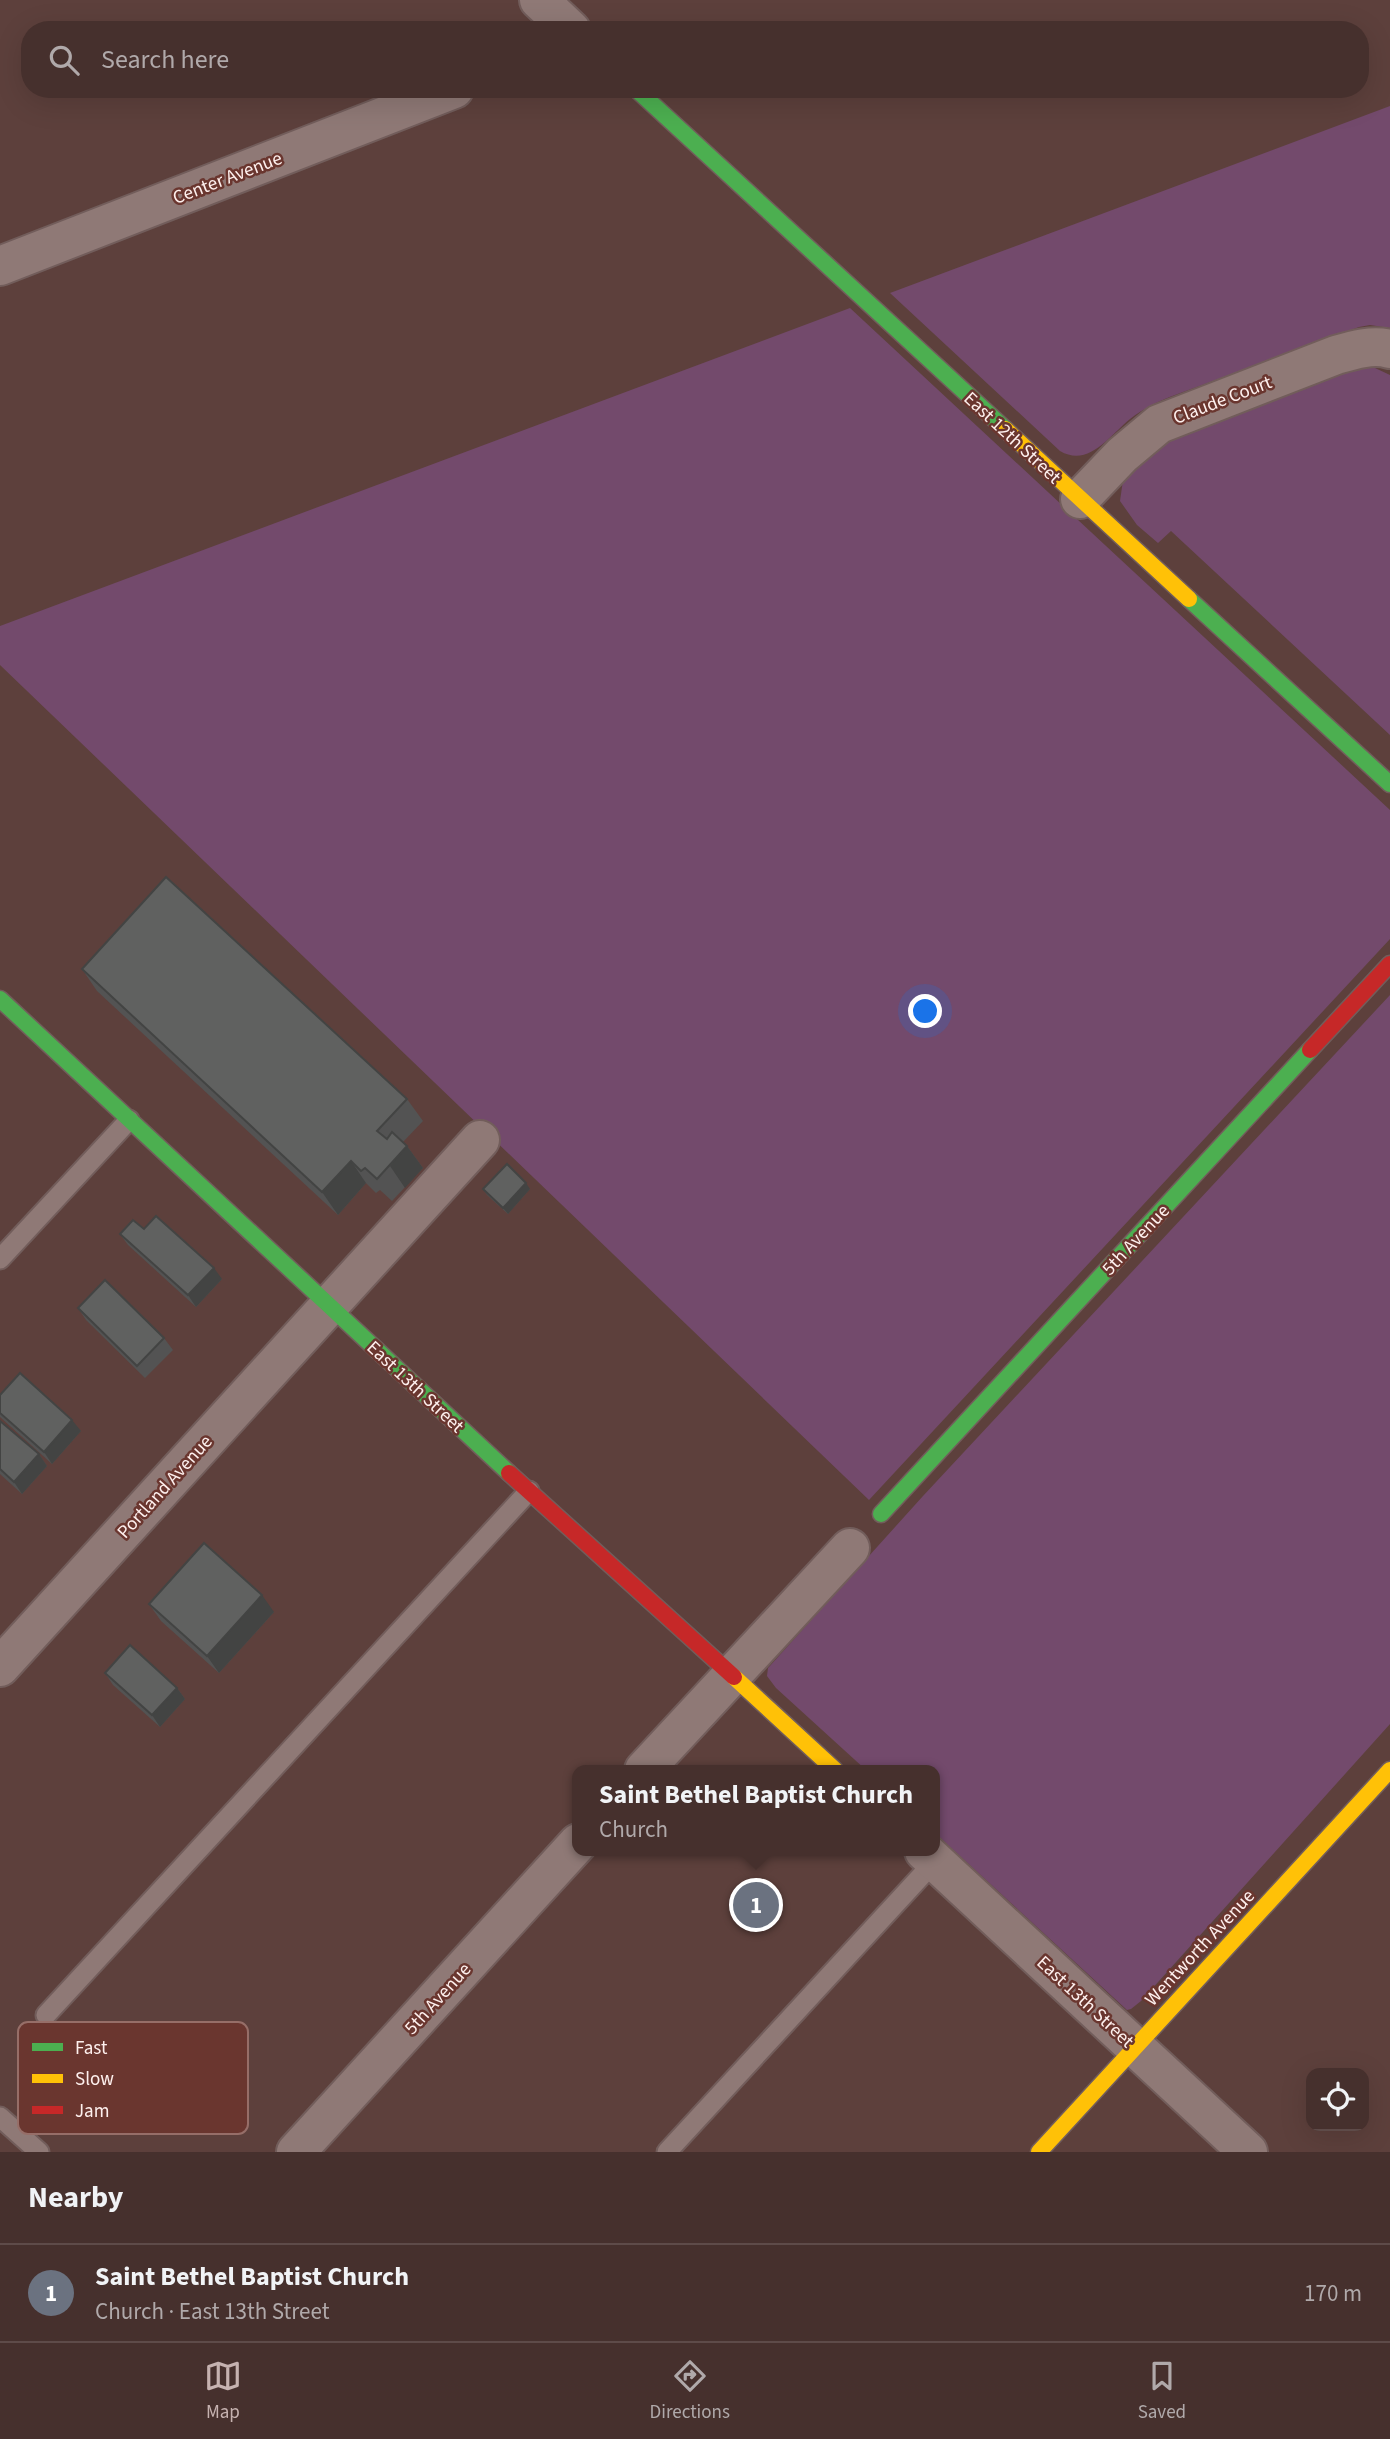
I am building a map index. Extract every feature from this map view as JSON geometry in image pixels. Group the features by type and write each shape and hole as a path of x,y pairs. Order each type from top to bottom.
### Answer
{"street":[{"path":"539,0 561,21"},
{"name":"Center Avenue","path":"0,265 431,98"},
{"name":"East 12th Street","path":"646,98 1390,784"},
{"name":"Claude Court","path":"1080,499 1122,455 1159,424 1336,355 1355,349 1390,349"},
{"name":"5th Avenue","path":"881,1514 1390,964"},
{"name":"East 13th Street","path":"0,999 529,1491 830,1765"},
{"name":"Portland Avenue","path":"0,1667 480,1140"},
{"path":"649,1765 850,1548"},
{"name":"Wentworth Avenue","path":"1039,2152 1390,1770"},
{"name":"5th Avenue","path":"296,2152 572,1850"},
{"name":"East 13th Street","path":"929,1856 1248,2152"}],"lane":[{"path":"0,1259 129,1120"},
{"path":"46,2015 529,1491"},
{"path":"667,2152 929,1856"},
{"path":"0,2116 18,2133"},
{"path":"19,2134 38,2152"}],"shaded area":[{"path":"1390,106 1390,328 1370,325 1359,327 1169,397 1135,415 1090,453 1071,455 1060,451 890,293"},
{"path":"850,308 1390,810 1390,939 869,1500 0,665 0,626"},
{"path":"1375,368 1390,375 1390,735 1171,531 1158,543 1137,525 1120,501 1123,480 1151,453 1170,441 1351,369"},
{"path":"1390,995 1390,1724 1131,2009 1127,2010 940,1838 940,1765 861,1765 776,1688 767,1676 768,1668 923,1496"}],"building":[{"path":"166,877 407,1099 377,1131 387,1139 392,1132 407,1146 377,1179 365,1168 361,1171 351,1161 322,1192 82,969"},
{"path":"507,1164 526,1183 503,1208 483,1189"},
{"path":"156,1216 214,1268 188,1295 120,1234 133,1220 144,1229"},
{"path":"105,1280 164,1338 137,1366 78,1308"},
{"path":"20,1373 72,1420 44,1452 0,1413 0,1395"},
{"path":"0,1421 39,1454 14,1482 0,1469"},
{"path":"204,1543 262,1595 207,1656 149,1604"},
{"path":"130,1645 177,1688 152,1715 105,1673"}],"traffic: fast":[{"path":"646,98 1005,429"},
{"path":"1189,599 1390,784"},
{"path":"0,999 509,1473"},
{"path":"881,1514 1310,1050"}],"traffic: slow":[{"path":"1005,429 1189,599"},
{"path":"734,1677 830,1765"},
{"path":"1039,2152 1390,1770"}],"traffic: jam":[{"path":"1310,1050 1390,964"},
{"path":"509,1473 734,1677"}],"place":[{"name":"Saint Bethel Baptist Church","path":"756,1905"}]}
